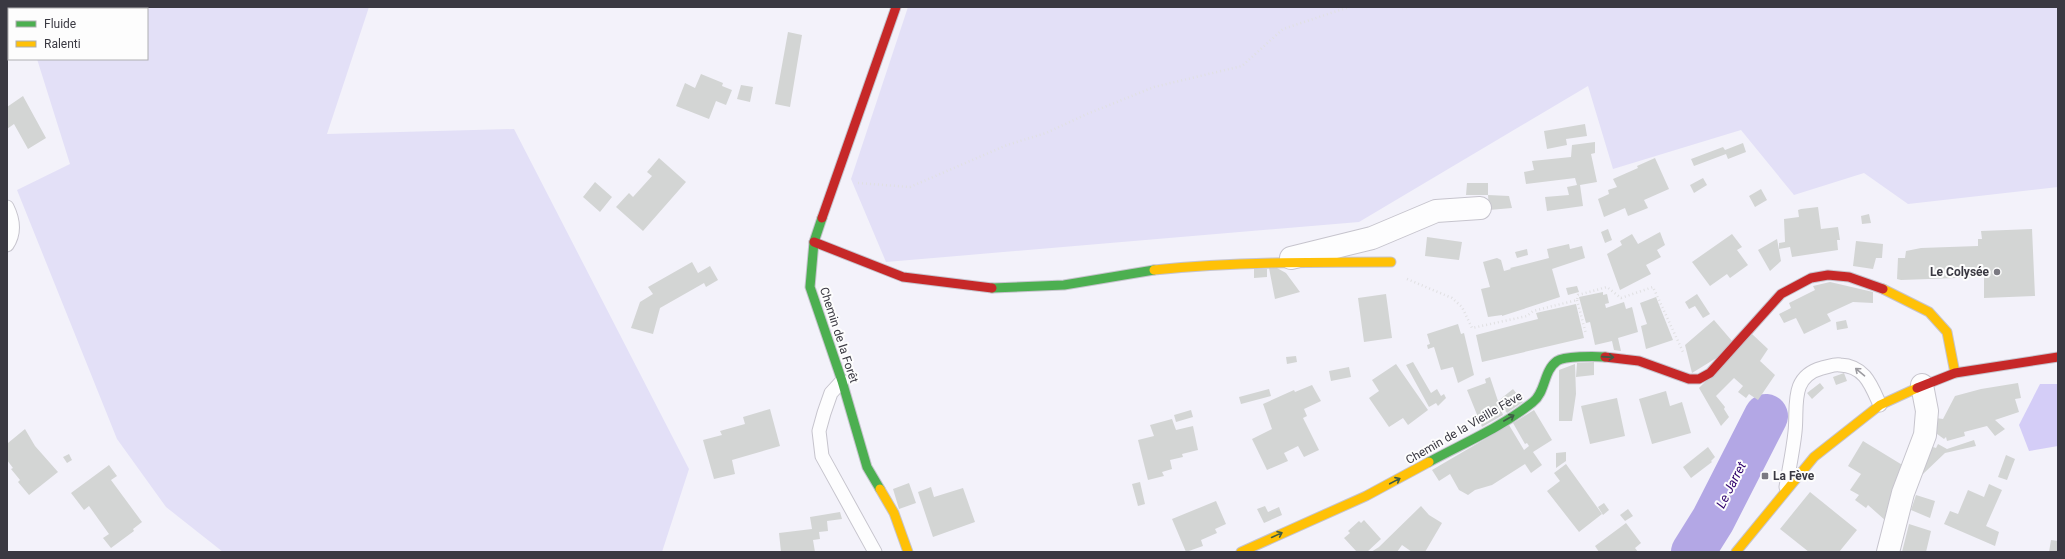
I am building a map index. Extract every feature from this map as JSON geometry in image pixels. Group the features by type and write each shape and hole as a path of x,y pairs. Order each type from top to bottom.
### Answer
{"street":[{"name":"Chemin de la Forêt","path":"896,7 814,242 810,287 842,381 867,467 894,513 908,552"},
{"path":"1279,262 1372,238 1436,211 1480,208"},
{"path":"814,242 903,277 984,288 1064,285 1138,272 1196,266 1279,262 1391,262"},
{"name":"Chemin de la Vieille Fève","path":"1241,552 1366,496 1508,419 1533,402 1540,395 1550,368 1558,360 1591,356 1639,361 1689,379 1699,379 1710,373 1781,294 1796,284 1811,278 1835,276 1849,277 1892,294 1929,312 1947,332 1955,373"},
{"path":"1736,552 1814,457 1880,405 1922,385 1955,373 2058,358"},
{"path":"1888,552 1903,493 1925,435 1927,411 1922,385"}],"lane":[{"path":"7,208 12,218 11,238 7,244"},
{"path":"1785,491 1796,430 1796,398 1799,388 1807,375 1817,370 1838,364 1849,365 1860,370 1869,381 1880,405"},
{"path":"842,381 831,393 824,413 819,432 822,456 875,552"}],"path":[{"path":"836,179 872,185 910,187 1007,145 1046,133 1087,114 1154,87 1242,66 1283,29 1349,7"},
{"path":"1406,278 1452,298 1462,307 1472,328 1527,316 1533,311 1577,300"},
{"path":"1591,356 1577,300 1578,295 1607,287 1621,298 1653,287 1684,355"}],"shaded area":[{"path":"7,7 369,7 327,134 514,129 689,469 662,552 223,552 166,507 117,439 17,190 70,164 37,60 148,60 148,8 8,8 8,28"},
{"path":"908,7 2058,7 2058,187 1908,204 1864,173 1794,195 1741,130 1613,169 1588,86 1359,222 886,262 851,179"},
{"path":"2040,384 2058,384 2058,446 2029,451 2019,425"}],"building":[{"path":"788,32 802,35 790,107 775,104"},
{"path":"701,74 723,83 722,86 732,90 726,105 716,101 709,119 676,106 685,83 695,88"},
{"path":"741,85 753,87 750,102 737,99"},
{"path":"23,96 46,138 28,149 14,124 7,129 7,107"},
{"path":"1585,124 1587,136 1566,139 1567,145 1547,149 1544,131"},
{"path":"1595,142 1595,153 1591,154 1597,182 1580,185 1583,206 1547,211 1545,197 1569,195 1567,187 1577,185 1575,178 1526,184 1524,172 1534,170 1532,161 1571,157 1572,145"},
{"path":"1743,143 1746,152 1728,159 1726,154 1694,166 1691,159 1723,147 1725,150"},
{"path":"659,158 686,182 643,231 616,207 629,193 633,197 652,176 647,172"},
{"path":"1655,158 1669,189 1644,200 1648,208 1628,216 1625,208 1604,217 1598,199 1609,194 1608,190 1617,187 1613,179 1638,168 1637,166"},
{"path":"1703,178 1707,185 1694,193 1690,185"},
{"path":"595,182 612,197 600,212 583,197"},
{"path":"1467,183 1488,183 1488,195 1466,195"},
{"path":"1761,189 1767,200 1755,207 1749,196"},
{"path":"1488,195 1509,196 1512,208 1489,210"},
{"path":"1818,207 1821,229 1838,227 1840,240 1837,240 1838,250 1792,257 1790,247 1779,249 1779,243 1785,242 1784,219 1799,217 1798,210"},
{"path":"1869,214 1871,223 1862,224 1861,216"},
{"path":"1608,229 1612,240 1605,243 1601,232"},
{"path":"2032,229 2035,296 1984,298 1984,277 1897,279 1898,258 1905,258 1906,251 1921,248 1978,246 1978,239 1982,239 1981,231"},
{"path":"1660,232 1665,245 1657,250 1661,257 1646,265 1651,274 1620,290 1607,254 1622,245 1620,241 1632,234 1638,244"},
{"path":"1732,234 1742,247 1737,250 1748,265 1730,278 1727,274 1710,286 1692,262"},
{"path":"1427,237 1462,242 1459,260 1425,256"},
{"path":"1777,239 1781,261 1770,271 1758,250"},
{"path":"1856,241 1883,244 1882,258 1876,258 1873,269 1853,266"},
{"path":"1569,244 1570,249 1582,246 1585,258 1552,269 1560,297 1502,316 1488,317 1481,289 1490,287 1483,262 1497,258 1501,260 1504,271 1511,269 1510,268 1549,258 1547,249"},
{"path":"1527,249 1528,255 1517,258 1515,252"},
{"path":"692,262 698,273 710,266 718,280 706,287 704,283 660,308 653,334 631,328 640,302 653,294 648,287"},
{"path":"1269,268 1277,268 1286,273 1300,292 1275,299"},
{"path":"1254,269 1267,269 1267,277 1254,278"},
{"path":"1830,282 1873,292 1873,303 1853,302 1827,314 1831,321 1804,334 1796,318 1784,323 1779,314 1791,308 1789,303 1815,290 1813,286"},
{"path":"1577,286 1579,292 1568,295 1566,288"},
{"path":"1603,292 1603,295 1607,294 1609,303 1605,304 1606,308 1624,302 1626,309 1632,307 1638,332 1618,338 1621,351 1614,350 1612,341 1595,345 1590,322 1586,323 1579,297"},
{"path":"1386,294 1392,338 1364,342 1358,298"},
{"path":"1697,294 1710,314 1703,318 1695,306 1689,309 1685,302"},
{"path":"1656,297 1673,340 1646,349 1641,326 1647,324 1640,303"},
{"path":"1576,304 1584,338 1482,362 1476,335 1538,319 1536,313"},
{"path":"1714,320 1732,341 1718,357 1692,373 1685,345"},
{"path":"1846,320 1848,328 1837,330 1836,322"},
{"path":"1458,324 1461,334 1464,333 1474,375 1458,383 1453,367 1441,370 1434,347 1428,349 1427,345 1430,344 1427,334"},
{"path":"1752,334 1768,349 1760,361 1775,375 1758,400 1749,394 1746,398 1738,392 1743,386 1734,378 1716,396 1725,407 1724,409 1729,417 1721,426 1699,388"},
{"path":"1296,356 1297,362 1287,364 1286,357"},
{"path":"1413,362 1431,393 1437,389 1441,396 1444,394 1446,398 1438,406 1436,403 1429,407 1406,365"},
{"path":"1594,362 1594,375 1576,377 1577,363"},
{"path":"1396,364 1428,410 1408,425 1403,418 1389,427 1369,398 1379,391 1372,380"},
{"path":"1575,364 1576,394 1572,421 1559,421 1559,370"},
{"path":"1349,367 1351,377 1331,381 1329,371"},
{"path":"1844,373 1847,381 1836,385 1833,377"},
{"path":"1490,377 1503,415 1482,427 1467,390 1486,383 1485,379"},
{"path":"1820,383 1824,388 1812,399 1807,393"},
{"path":"2018,383 2021,398 2015,399 2019,412 1995,420 2005,429 1995,436 1987,426 1964,432 1965,436 1947,441 1946,437 1944,439 1933,431 1936,418 1943,419 1955,396 1981,389"},
{"path":"1312,385 1321,401 1304,409 1307,416 1303,418 1319,450 1304,457 1298,446 1284,453 1288,461 1267,470 1252,439 1272,429 1263,404 1294,390 1295,392"},
{"path":"1269,389 1271,396 1241,404 1239,397"},
{"path":"1513,389 1523,402 1507,413 1498,401"},
{"path":"1666,391 1670,406 1682,402 1691,433 1652,444 1639,399"},
{"path":"1617,398 1625,436 1590,444 1581,406"},
{"path":"770,409 780,446 732,460 735,474 714,479 703,440 722,435 720,431 745,424 743,417"},
{"path":"1191,410 1193,417 1176,422 1174,415"},
{"path":"1534,410 1552,440 1533,452 1542,465 1531,473 1525,464 1492,485 1475,490 1468,495 1459,490 1450,474 1439,481 1432,470 1509,425 1524,450 1529,446 1527,443 1525,444 1513,423"},
{"path":"1172,419 1176,430 1193,426 1198,450 1182,454 1183,457 1170,460 1172,469 1162,472 1164,476 1148,480 1138,440 1154,436 1150,425"},
{"path":"25,429 35,446 58,472 29,495 18,482 20,480 11,469 13,468 7,460 7,442 8,443"},
{"path":"1974,440 1976,446 1945,453 1923,474 1917,471 1930,446 1936,448 1938,444 1947,449"},
{"path":"1863,441 1904,466 1886,521 1868,505 1866,508 1855,500 1859,495 1850,490 1861,474 1848,466"},
{"path":"1708,447 1715,457 1711,461 1712,462 1691,478 1683,467"},
{"path":"1566,452 1566,461 1556,468 1556,453"},
{"path":"69,454 72,460 67,463 63,457"},
{"path":"2006,455 2015,459 2007,480 1998,477"},
{"path":"1566,464 1602,514 1579,532 1547,491 1560,481 1554,473"},
{"path":"109,465 117,476 111,480 142,522 133,529 134,531 111,548 103,538 109,534 89,506 84,510 71,493"},
{"path":"1140,482 1145,504 1138,506 1132,484"},
{"path":"909,483 916,503 899,509 893,489"},
{"path":"1989,484 2002,490 1986,526 1999,532 1995,546 1944,524 1950,511 1958,514 1968,490 1984,497"},
{"path":"931,487 934,497 963,488 975,522 933,537 918,492"},
{"path":"1810,492 1857,530 1839,552 1809,552 1780,529"},
{"path":"1916,495 1935,501 1930,518 1911,510"},
{"path":"1216,501 1226,524 1215,529 1217,533 1201,540 1203,546 1186,552 1172,519"},
{"path":"1604,503 1609,510 1603,515 1598,507"},
{"path":"1265,506 1268,512 1279,507 1282,515 1264,523 1257,509"},
{"path":"1421,506 1429,515 1442,523 1425,552 1412,552 1402,545 1397,552 1371,552 1379,547"},
{"path":"1628,509 1633,516 1625,521 1620,515"},
{"path":"840,512 842,519 827,521 828,531 819,532 820,539 813,540 815,552 781,552 779,533 812,529 810,517"},
{"path":"1364,520 1381,539 1367,552 1357,552 1344,538 1350,533 1348,531 1359,521 1361,523"},
{"path":"1626,523 1641,543 1635,548 1638,552 1599,552 1595,546"},
{"path":"1909,524 1931,531 1926,552 1902,552"},
{"path":"2051,540 2058,541 2058,552 2049,552"}],"waterway":[{"name":"Le Jarret","path":"1693,552 1713,520 1766,416"}],"traffic: fast":[{"path":"822,218 814,242 810,287 842,381 867,467 880,489"},
{"path":"992,288 1064,285 1154,270"},
{"path":"1429,462 1496,427 1533,402 1540,393 1549,370 1557,361 1573,357 1605,357"}],"traffic: slow":[{"path":"1154,270 1184,267 1302,262 1391,262"},
{"path":"1883,289 1929,312 1947,332 1955,373"},
{"path":"1736,552 1814,457 1880,405 1917,388"},
{"path":"1241,552 1366,496 1429,462"},
{"path":"880,489 894,513 908,552"}],"traffic: jam":[{"path":"822,218 896,7"},
{"path":"814,242 903,277 992,288"},
{"path":"1605,357 1639,361 1689,379 1699,379 1710,373 1781,294 1811,278 1828,275 1849,277 1883,289"},
{"path":"1917,388 1955,373 2058,357"}],"place":[{"name":"Le Colysée","path":"1997,272"},
{"name":"La Fève","path":"1765,476"}]}
